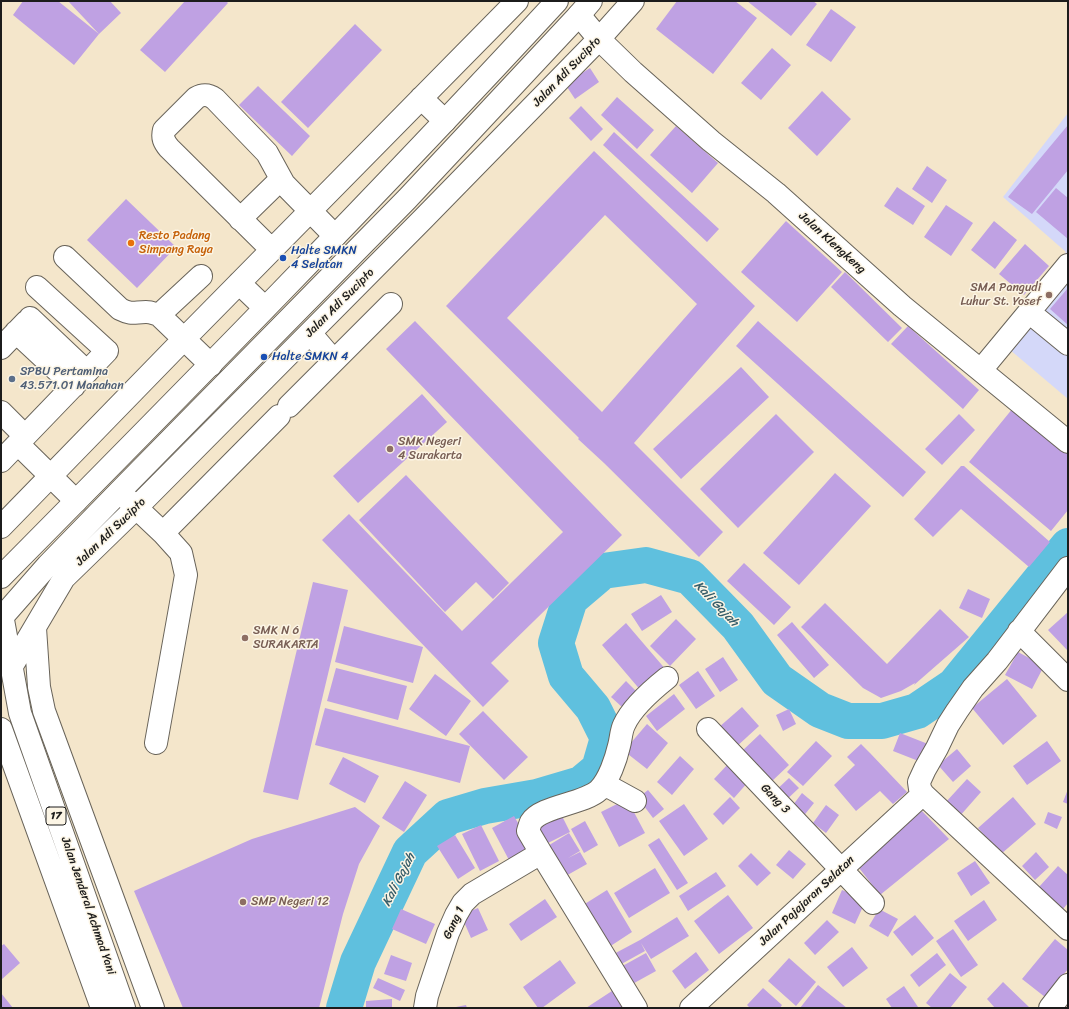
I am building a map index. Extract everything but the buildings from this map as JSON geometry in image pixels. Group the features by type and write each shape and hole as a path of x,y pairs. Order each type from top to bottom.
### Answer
{"main road":[{"path":"1,527 516,1"},
{"path":"1,577 211,365 445,121 557,1"},
{"name":"Jalan Adi Sucipto","path":"12,666 64,578 136,508 424,218 599,39 631,3"},
{"name":"Jalan Adi Sucipto","path":"2,616 48,565 227,380 407,198 489,111 580,6"},
{"name":"Jalan Klengkeng","path":"580,6 599,39 633,72 705,135 776,193 902,306 994,354 1068,442"},
{"path":"490,28 513,49"},
{"path":"471,93 509,131"},
{"path":"272,250 165,143 163,135 164,130 196,98 202,94 209,95 220,104 267,153 281,179 335,236"},
{"path":"422,98 445,121"},
{"path":"240,218 281,179"},
{"path":"407,198 424,218"},
{"path":"65,257 120,309 134,314 152,312 159,315 227,380"},
{"path":"994,354 1068,265"},
{"path":"159,315 200,276"},
{"path":"239,283 282,325 305,338 334,361"},
{"path":"1,348 23,325 43,292 106,352 10,451"},
{"path":"163,533 391,304"},
{"path":"1029,312 1068,344"},
{"path":"23,325 80,379"},
{"path":"1,412 10,451 50,476 76,501"},
{"path":"119,492 163,533 181,553 186,575 156,743"},
{"path":"1067,573 1019,631 997,661 973,688 948,725 919,782 920,789 923,794 1068,929"},
{"name":"Jalan Jenderal Achmad Yani","path":"2,616 20,713 124,1008"},
{"path":"34,628 38,687 44,711 153,1008"},
{"path":"1019,631 1068,680"},
{"path":"636,1008 528,831 531,822 538,815 579,800 596,792 604,784 615,759 624,725 630,714 667,678"},
{"name":"Jalan Jenderal Achmad Yani","path":"1,729 102,1008"},
{"name":"Gang 3","path":"708,729 873,903"},
{"path":"604,784 635,801"},
{"name":"Jalan Pajajaran Selatan","path":"700,1005 923,794"},
{"path":"56,814 78,805"},
{"name":"Gang 1","path":"425,1008 427,996 448,933 463,903 472,894 541,853"},
{"path":"104,952 128,941"},
{"path":"1050,1008 1068,985"}],"shaded area":[{"name":"SMA Pangudi Luhur St. Yosef","path":"1068,113 1068,399 996,338 1066,252 1003,197"}],"waterway":[{"name":"Kali Gajah","path":"344,1008 358,962 410,852 448,817 485,806 537,797 581,784 599,769 608,738 593,708 566,676 556,643 570,599 603,571 646,565 690,577 738,626 777,680 820,710 848,721 882,721 917,711 954,686 1068,546"}],"place":[{"name":"Resto Padang Simpang Raya","path":"131,243"},
{"name":"Halte SMKN 4 Selatan","path":"283,258"},
{"name":"SMA Pangudi Luhur St. Yosef","path":"1049,295"},
{"name":"Halte SMKN 4","path":"264,357"},
{"name":"SPBU Pertamina 43.571.01 Manahan","path":"12,379"},
{"name":"SMK Negeri 4 Surakarta","path":"390,449"},
{"name":"SMK N 6 SURAKARTA","path":"245,638"},
{"name":"SMP Negeri 12","path":"243,902"}]}
